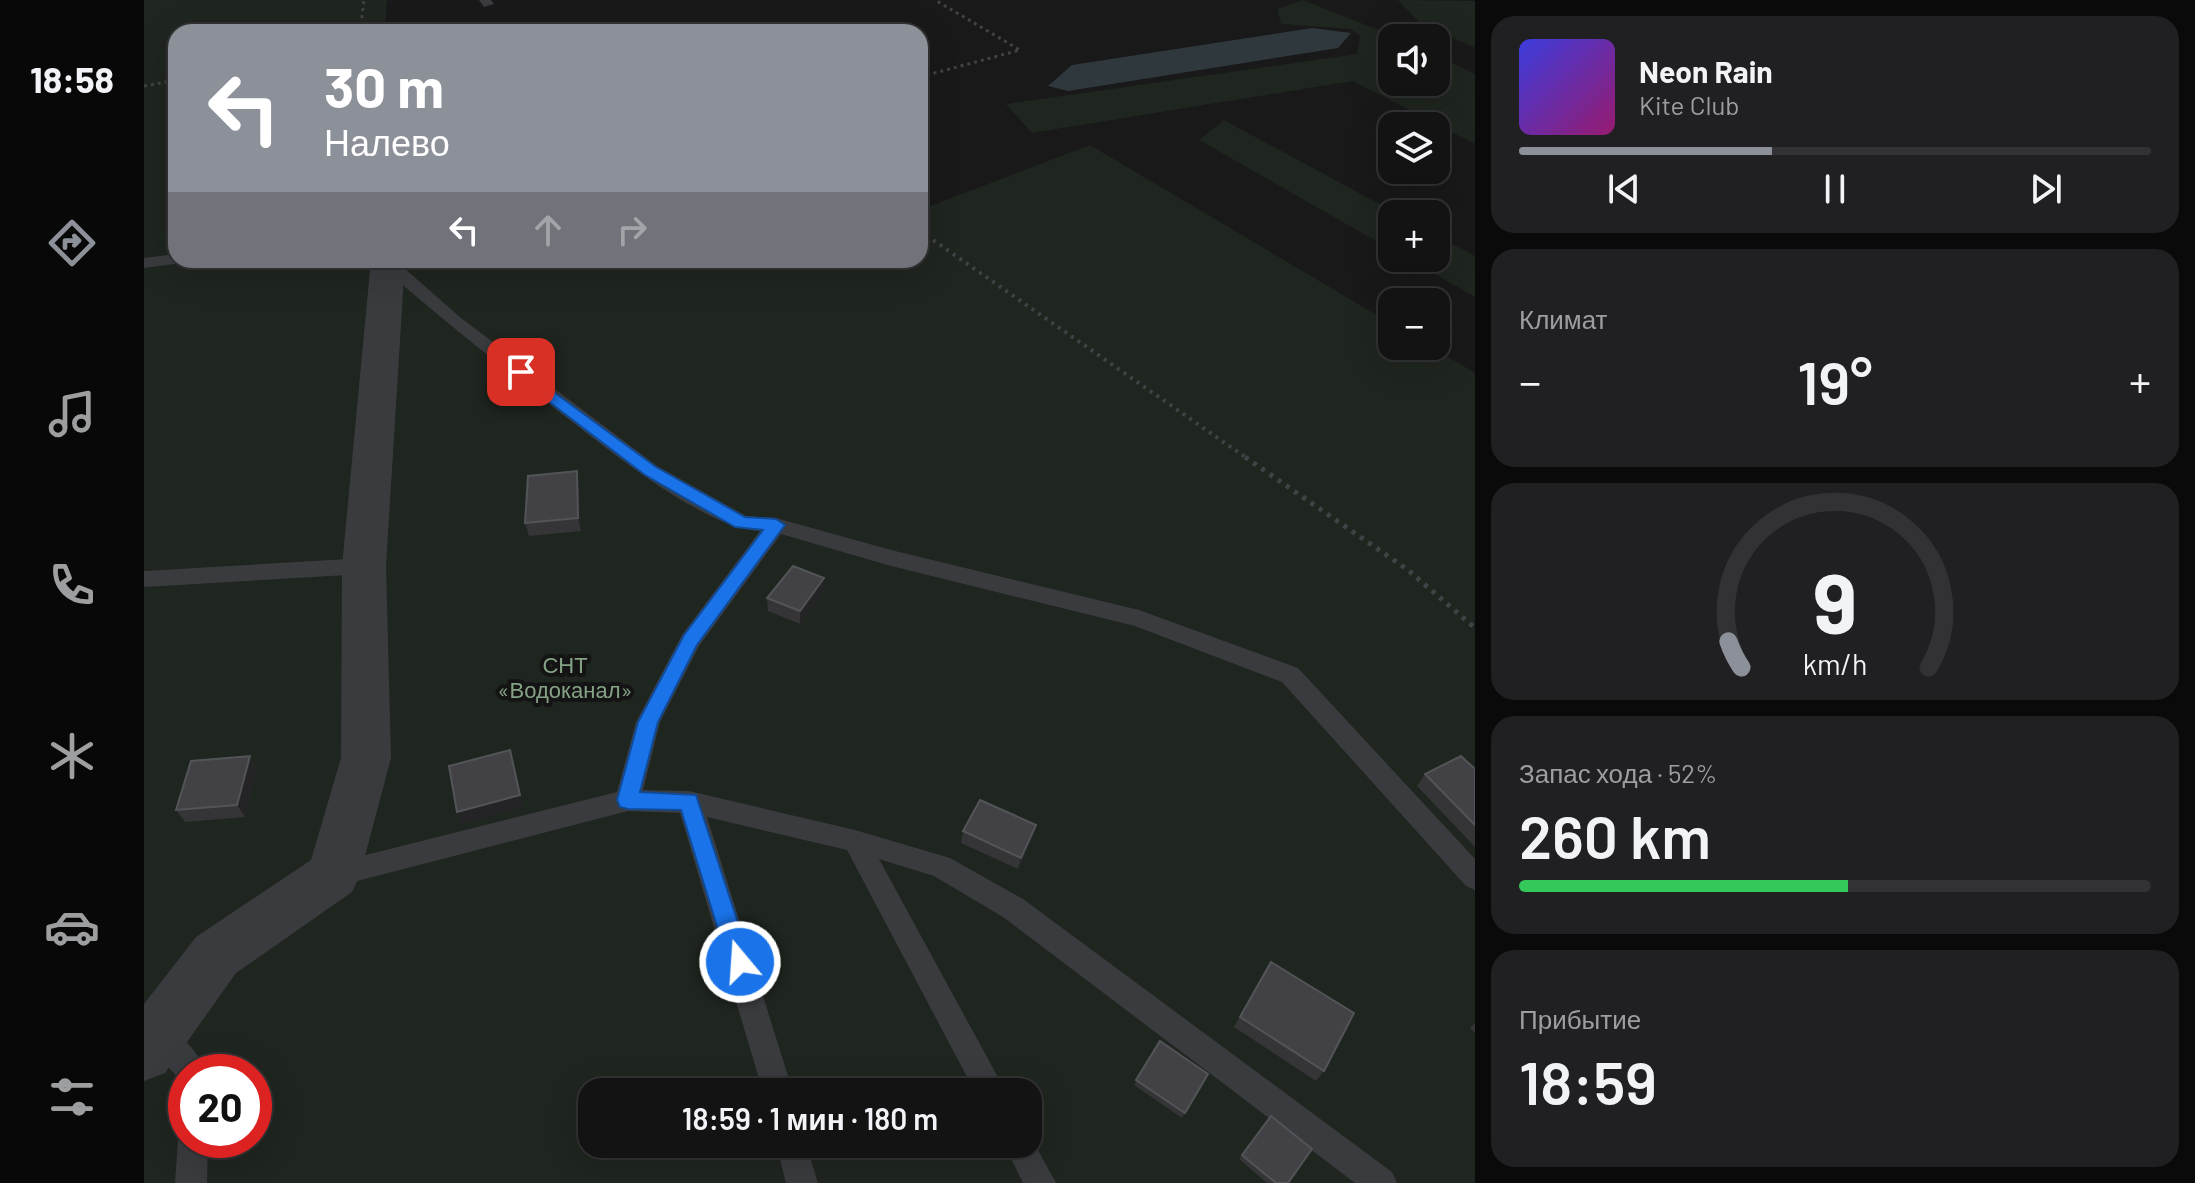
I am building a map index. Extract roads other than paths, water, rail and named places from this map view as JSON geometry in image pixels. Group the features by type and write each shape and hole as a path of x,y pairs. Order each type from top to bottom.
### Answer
{"street":[{"path":"164,1053 216,955 333,875 366,758 364,566 388,268"}],"lane":[{"path":"144,263 168,258"},
{"path":"395,268 455,322 650,471 742,523 776,525 891,558 1139,618 1290,675 1475,878"},
{"path":"628,800 648,722 690,641 776,525"},
{"path":"144,579 364,566"},
{"path":"333,875 628,800 689,802 855,841 941,866 1013,908 1381,1183"},
{"path":"689,802 774,1078"},
{"path":"855,841 983,1078"},
{"path":"191,1183 192,1158"},
{"path":"795,1158 802,1183"},
{"path":"1027,1158 1040,1183"}],"park label":[{"name":"СНТ «Водоканал»","path":"565,676"}]}
